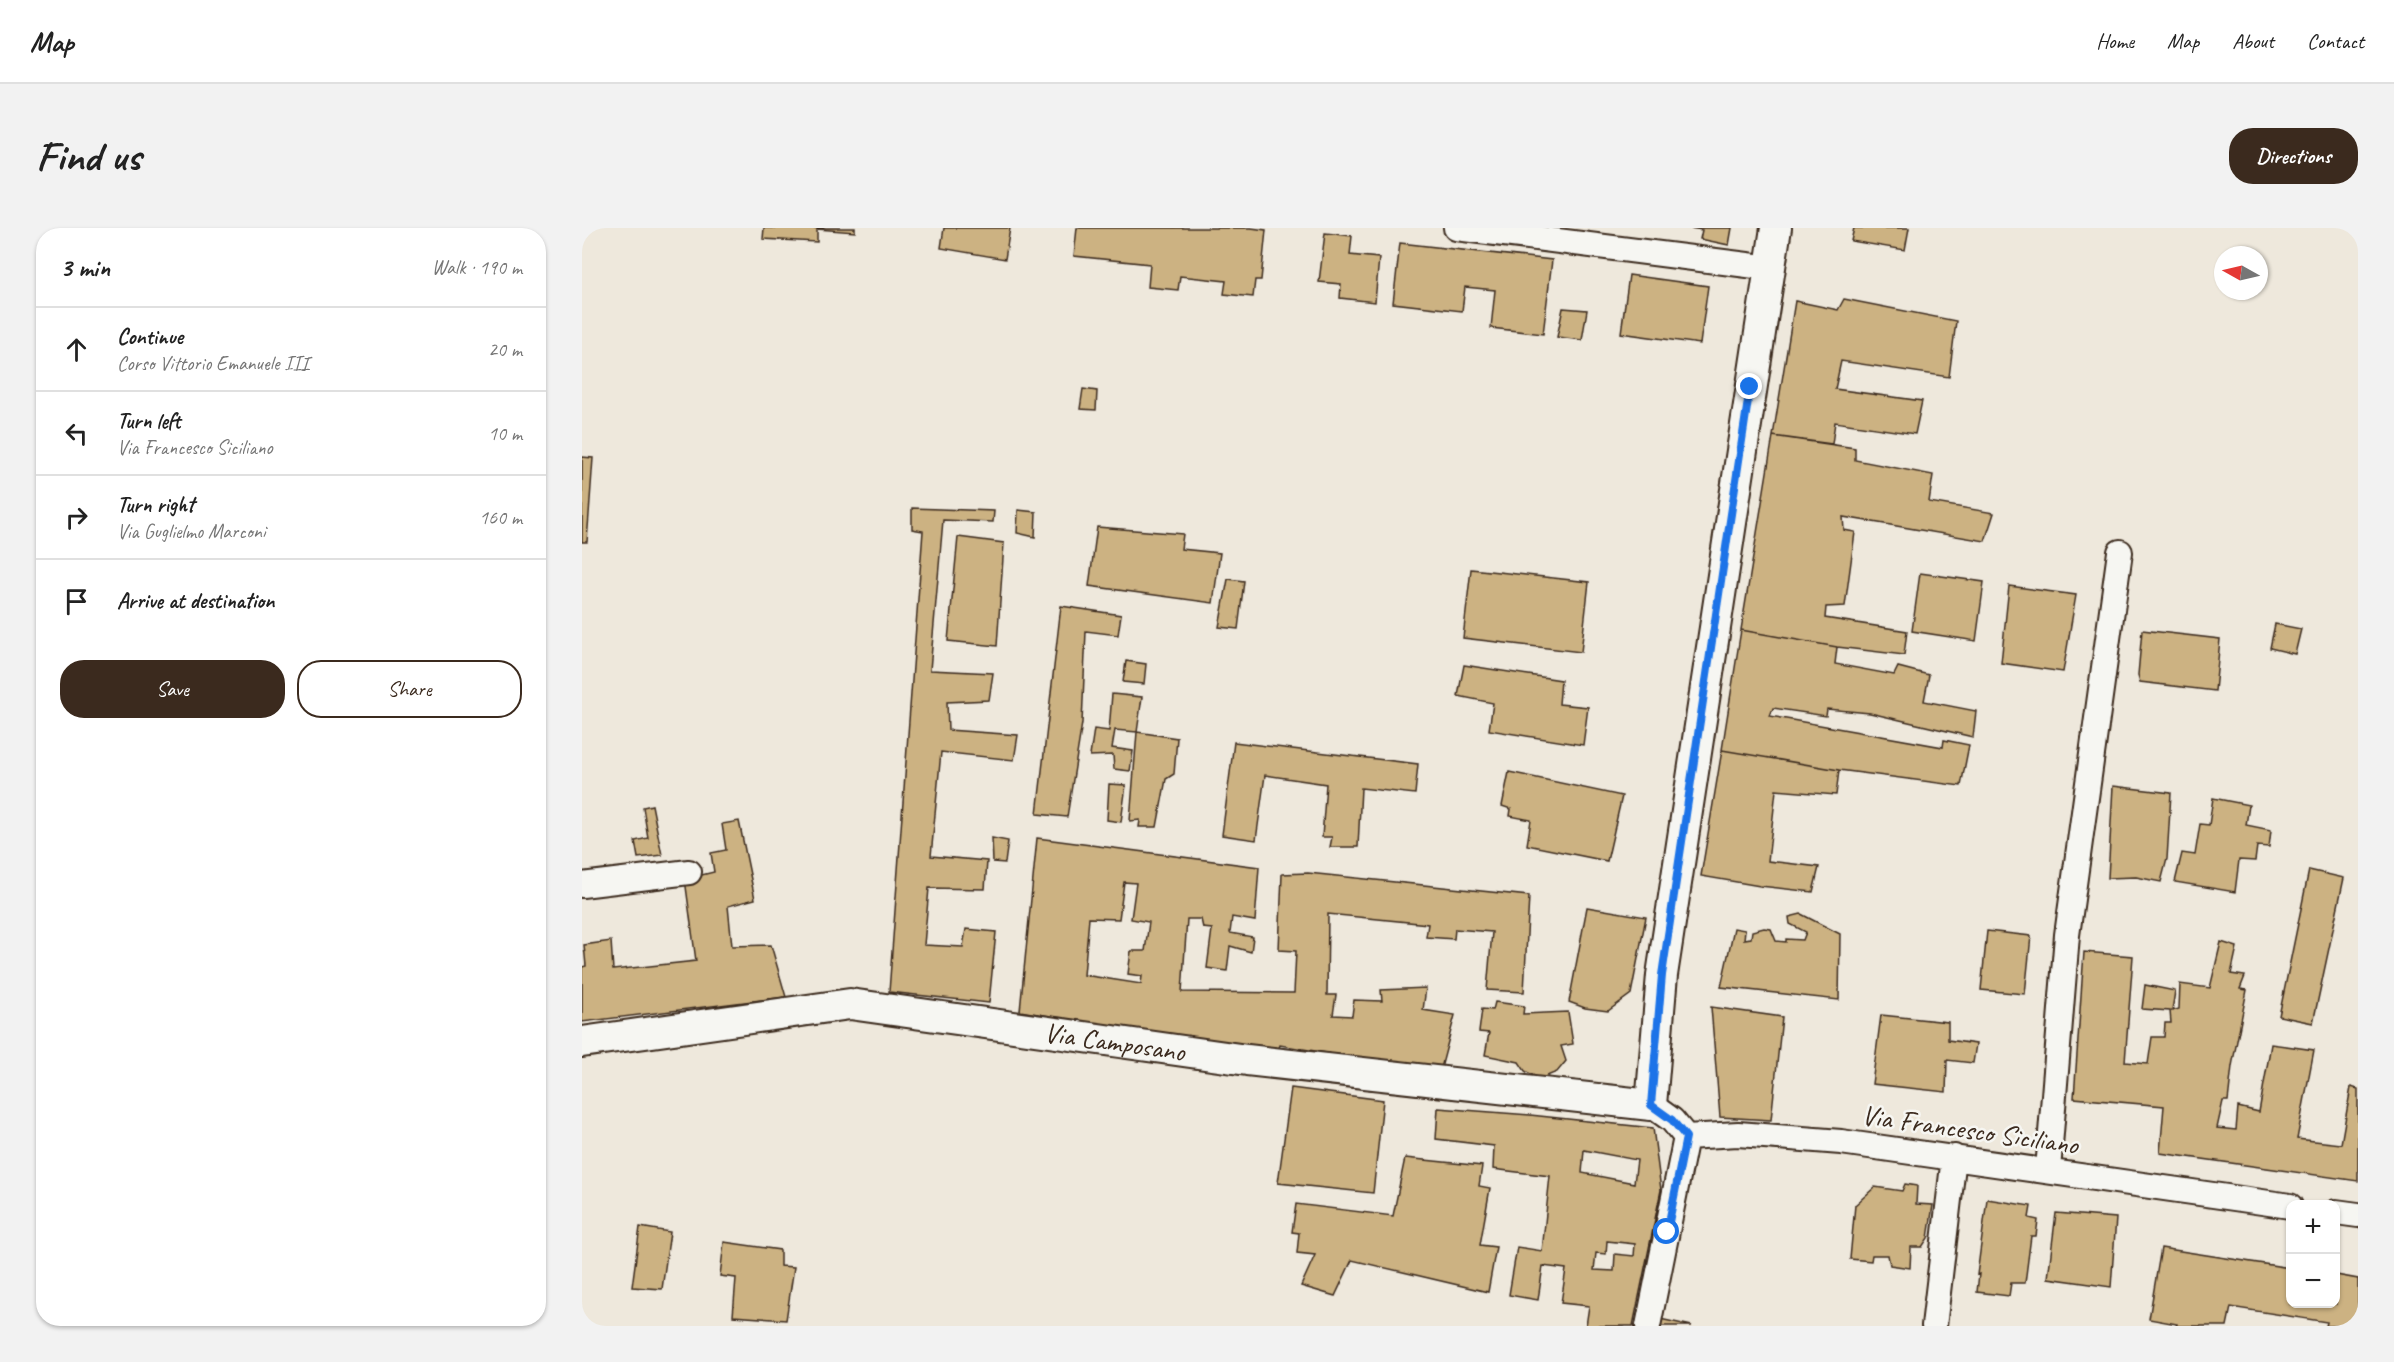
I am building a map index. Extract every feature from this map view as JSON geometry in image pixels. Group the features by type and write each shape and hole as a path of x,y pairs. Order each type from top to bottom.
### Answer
{"street":[{"path":"1456,228 1771,268"},
{"path":"1648,1326 1686,1137 1672,1120 1651,1105 1662,975 1776,228"},
{"path":"2048,1170 2067,935 2120,552"},
{"path":"582,885 689,872"},
{"name":"Via Camposano","path":"582,1042 850,1004 1247,1060 1651,1105"},
{"name":"Via Francesco Siciliano","path":"1686,1137 1718,1133 1841,1142 2286,1205"},
{"path":"1934,1326 1954,1157"},
{"path":"2340,1213 2358,1215"}],"building":[{"path":"764,228 855,228 855,232 817,229 817,242 763,239"},
{"path":"944,228 1010,228 1005,259 941,248"},
{"path":"1077,228 1251,228 1266,230 1261,280 1255,280 1253,297 1224,294 1226,281 1180,276 1178,290 1148,287 1150,264 1074,256"},
{"path":"1690,228 1732,228 1729,245 1700,239 1702,230"},
{"path":"1854,228 1909,228 1905,250 1851,241"},
{"path":"1325,233 1352,236 1350,255 1379,258 1375,302 1340,298 1341,284 1319,282"},
{"path":"1400,243 1552,260 1543,334 1491,328 1495,290 1465,287 1462,311 1393,303"},
{"path":"1629,275 1708,286 1700,344 1621,333"},
{"path":"1844,299 1956,321 1949,377 1841,361 1835,389 1922,401 1915,434 1835,422 1832,444 1773,436 1795,301 1838,310"},
{"path":"1563,308 1587,310 1582,340 1557,337"},
{"path":"1083,389 1097,391 1096,410 1080,409"},
{"path":"1773,436 1855,448 1855,460 1933,475 1929,502 1994,513 1985,541 1843,517 1844,530 1855,532 1845,606 1826,607 1825,618 1907,631 1904,655 1837,647 1741,630"},
{"path":"582,457 593,458 587,542 582,542"},
{"path":"912,508 994,511 993,522 943,520 930,670 993,673 989,700 947,702 948,730 1018,735 1014,760 941,752 931,856 987,861 985,889 929,888 924,945 963,947 966,929 996,932 989,1003 889,992 923,531 912,529"},
{"path":"1018,510 1036,512 1035,537 1017,533"},
{"path":"1097,527 1183,534 1181,549 1220,553 1213,603 1089,586"},
{"path":"958,537 1004,543 997,646 948,641"},
{"path":"1471,569 1589,582 1581,652 1463,638"},
{"path":"1920,573 1984,582 1976,641 1912,631"},
{"path":"1228,579 1244,581 1238,629 1219,627"},
{"path":"2009,586 2076,595 2063,672 2001,663"},
{"path":"1061,606 1121,615 1118,635 1086,631 1082,723 1067,817 1037,814"},
{"path":"2275,624 2301,629 2295,654 2270,648"},
{"path":"1741,630 1837,647 1835,664 1894,675 1898,667 1929,675 1924,701 1976,711 1973,737 1870,713 1827,709 1826,716 1773,708 1770,716 1943,747 1944,740 1969,745 1961,786 1839,770 1722,750"},
{"path":"2142,630 2220,639 2215,691 2140,682 2138,675"},
{"path":"1126,661 1146,664 1144,684 1123,682"},
{"path":"1464,665 1561,680 1559,704 1588,707 1583,745 1489,730 1493,703 1458,696"},
{"path":"1112,694 1142,697 1137,732 1115,730 1112,748 1133,751 1130,771 1114,769 1113,755 1090,756 1094,729 1109,731"},
{"path":"1137,732 1177,738 1174,774 1166,779 1157,827 1139,827 1140,820 1130,821"},
{"path":"1234,742 1418,764 1415,794 1361,788 1358,847 1330,847 1332,837 1322,837 1326,784 1265,775 1256,840 1222,835"},
{"path":"1722,750 1839,770 1836,795 1776,790 1768,861 1819,867 1813,892 1701,876"},
{"path":"1509,772 1622,796 1607,861 1527,845 1531,820 1510,816 1511,809 1502,806"},
{"path":"1109,784 1126,785 1121,822 1107,820"},
{"path":"2113,786 2171,793 2167,859 2161,882 2136,877 2108,878"},
{"path":"2213,798 2249,805 2246,825 2271,830 2269,847 2257,846 2255,861 2239,860 2235,892 2175,882 2182,853 2195,855 2200,824 2209,825"},
{"path":"652,805 662,855 638,858 635,841 648,838 643,807"},
{"path":"739,821 755,899 728,906 732,946 771,945 786,997 582,1022 582,967 586,966 584,945 611,941 613,970 696,961 685,879 714,872 711,853 726,850 722,824"},
{"path":"992,838 1008,841 1005,863 993,862"},
{"path":"1037,838 1259,867 1255,921 1232,917 1230,933 1253,937 1251,952 1230,946 1227,971 1207,968 1212,929 1203,928 1201,919 1187,919 1182,992 1294,993 1296,951 1279,950 1282,874 1308,873 1529,896 1524,992 1487,990 1492,932 1455,929 1454,939 1426,937 1428,924 1328,914 1327,995 1336,995 1333,1015 1352,1016 1354,1000 1382,1001 1381,990 1426,988 1423,1010 1455,1015 1440,1072 1280,1045 1277,1054 1020,1011","holes":["1124,882 1136,883 1131,919 1149,922 1145,951 1131,951 1128,974 1142,976 1141,984 1084,975 1089,918 1119,919"]},
{"path":"2309,870 2344,878 2313,1023 2279,1016"},
{"path":"1587,907 1646,917 1631,994 1608,1011 1585,1008 1569,1002"},
{"path":"1801,914 1840,934 1839,1000 1721,987 1734,928 1745,930 1744,939 1751,938 1752,931 1764,928 1771,929 1776,941 1803,940 1806,932 1790,924 1789,917"},
{"path":"1987,931 2031,936 2025,994 1981,990"},
{"path":"2221,942 2237,947 2231,974 2245,976 2240,989 2247,990 2232,1066 2228,1101 2223,1101 2217,1128 2236,1130 2238,1107 2259,1112 2271,1044 2314,1050 2297,1139 2341,1144 2351,1087 2358,1089 2358,1181 2160,1153 2164,1106 2074,1098 2084,952 2133,956 2125,1062 2148,1064 2152,1037 2164,1037 2165,1023 2171,1023 2170,1011 2142,1009 2145,985 2175,991 2172,1011 2179,1009 2180,984 2210,988"},
{"path":"1495,1002 1524,1006 1523,1014 1568,1012 1573,1044 1561,1046 1566,1061 1557,1072 1542,1078 1536,1077 1525,1071 1519,1062 1485,1055 1489,1033 1479,1032 1482,1009 1493,1010"},
{"path":"1711,1007 1782,1017 1771,1120 1720,1117"},
{"path":"1881,1015 1948,1022 1948,1040 1976,1044 1973,1063 1947,1060 1946,1092 1872,1084"},
{"path":"1291,1088 1383,1100 1373,1193 1278,1183"},
{"path":"1438,1108 1653,1128 1661,1190 1633,1326 1586,1326 1589,1306 1561,1303 1566,1269 1543,1266 1538,1300 1509,1295 1517,1247 1542,1251 1550,1176 1493,1169 1494,1146 1436,1139","holes":["1584,1150 1637,1160 1634,1183 1582,1173","1607,1241 1635,1244 1634,1256 1615,1254 1614,1271 1594,1270 1596,1253 1606,1254"]},
{"path":"1405,1158 1482,1166 1479,1186 1490,1188 1480,1245 1496,1247 1488,1292 1352,1260 1335,1296 1301,1286 1315,1255 1297,1253 1299,1233 1292,1232 1296,1204 1393,1216"},
{"path":"1905,1184 1917,1186 1916,1204 1933,1205 1928,1238 1922,1247 1911,1247 1910,1268 1890,1265 1888,1255 1872,1255 1871,1261 1850,1259 1855,1205 1875,1187 1902,1191"},
{"path":"1987,1199 2031,1206 2029,1218 2038,1220 2036,1236 2031,1236 2025,1283 2011,1283 2009,1296 1977,1292 1979,1274 1977,1275"},
{"path":"2056,1213 2116,1218 2111,1287 2048,1278"},
{"path":"640,1227 670,1232 662,1289 632,1287"},
{"path":"724,1242 780,1250 780,1266 794,1267 786,1320 733,1316 736,1278 720,1276"},
{"path":"2161,1248 2286,1267 2286,1308 2340,1308 2340,1276 2358,1279 2358,1326 2326,1326 2327,1322 2231,1307 2227,1326 2176,1326 2177,1324 2149,1319"},
{"path":"1660,1319 1692,1326 1658,1326"}],"route":[{"path":"1667,1232 1682,1169 1686,1137 1672,1120 1651,1105 1662,975 1750,387"}]}
